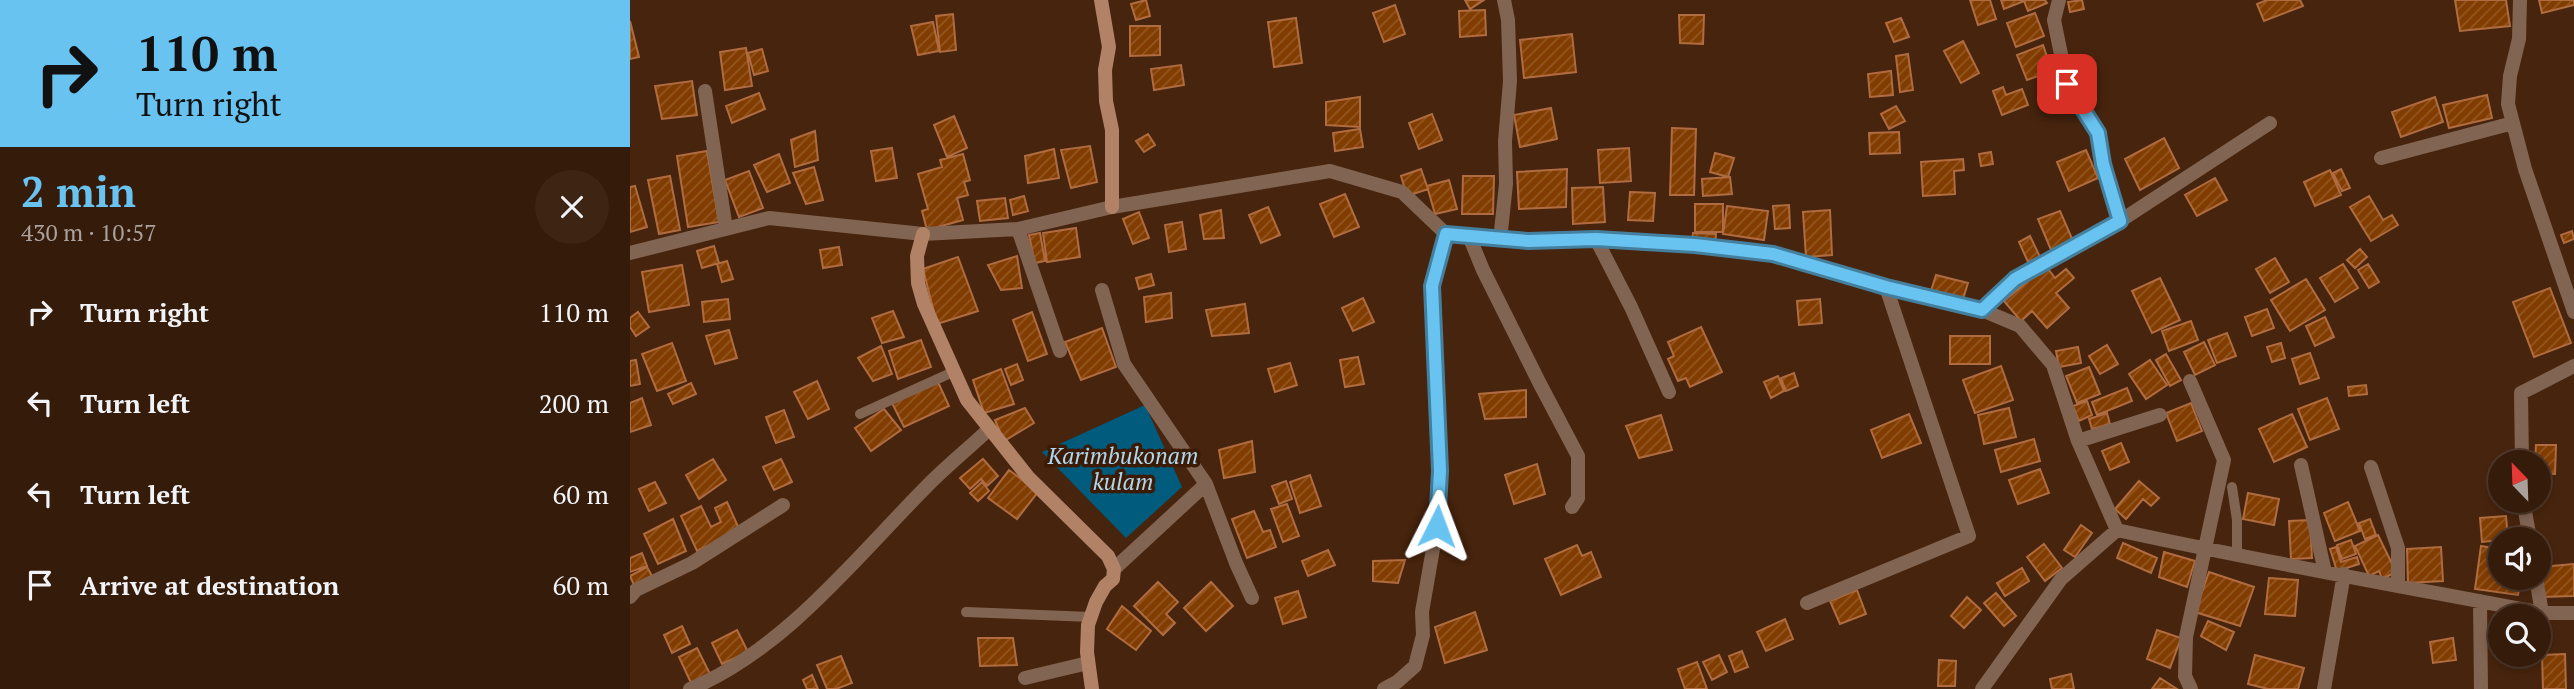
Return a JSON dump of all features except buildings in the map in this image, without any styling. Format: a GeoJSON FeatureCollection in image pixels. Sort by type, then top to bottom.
{"type":"FeatureCollection","features":[{"type":"Feature","properties":{"kind":"street"},"geometry":{"type":"LineString","coordinates":[[1101,0],[1109,47],[1105,70],[1106,100],[1112,130],[1112,207]]}},
{"type":"Feature","properties":{"kind":"street"},"geometry":{"type":"LineString","coordinates":[[1500,240],[1506,184],[1505,141],[1510,81],[1508,20],[1504,0]]}},
{"type":"Feature","properties":{"kind":"street"},"geometry":{"type":"LineString","coordinates":[[2059,0],[2054,20],[2067,84],[2098,133],[2103,164],[2120,221]]}},
{"type":"Feature","properties":{"kind":"street"},"geometry":{"type":"LineString","coordinates":[[2520,0],[2519,39],[2508,104],[2528,179],[2574,312]]}},
{"type":"Feature","properties":{"kind":"street"},"geometry":{"type":"LineString","coordinates":[[705,91],[726,229]]}},
{"type":"Feature","properties":{"kind":"street"},"geometry":{"type":"LineString","coordinates":[[1982,310],[2015,279],[2120,221],[2270,123]]}},
{"type":"Feature","properties":{"kind":"street"},"geometry":{"type":"LineString","coordinates":[[2381,158],[2513,123]]}},
{"type":"Feature","properties":{"kind":"street"},"geometry":{"type":"LineString","coordinates":[[630,253],[769,218],[923,234],[1018,229],[1112,207],[1330,171],[1402,192],[1446,234],[1500,240],[1596,239],[1695,245],[1773,254],[1886,287],[1982,310],[2020,326],[2053,365],[2078,440],[2117,530]]}},
{"type":"Feature","properties":{"kind":"street"},"geometry":{"type":"LineString","coordinates":[[1018,229],[1060,351]]}},
{"type":"Feature","properties":{"kind":"street"},"geometry":{"type":"LineString","coordinates":[[923,234],[917,256],[918,284],[924,304],[967,400],[988,430],[1029,478],[1108,556],[1114,569],[1113,579],[1105,586],[1091,617],[1087,652],[1092,689]]}},
{"type":"Feature","properties":{"kind":"street"},"geometry":{"type":"LineString","coordinates":[[1384,689],[1397,682],[1415,666],[1423,635],[1422,612],[1437,526],[1440,471],[1432,286],[1446,234]]}},
{"type":"Feature","properties":{"kind":"street"},"geometry":{"type":"LineString","coordinates":[[1469,236],[1483,270],[1578,456],[1578,498],[1572,507]]}},
{"type":"Feature","properties":{"kind":"street"},"geometry":{"type":"LineString","coordinates":[[1596,239],[1631,307],[1669,391]]}},
{"type":"Feature","properties":{"kind":"street"},"geometry":{"type":"LineString","coordinates":[[1807,603],[1969,536],[1886,287]]}},
{"type":"Feature","properties":{"kind":"street"},"geometry":{"type":"LineString","coordinates":[[1102,290],[1124,364],[1206,484],[1252,598]]}},
{"type":"Feature","properties":{"kind":"street"},"geometry":{"type":"LineString","coordinates":[[2522,450],[2521,393],[2574,366]]}},
{"type":"Feature","properties":{"kind":"street"},"geometry":{"type":"LineString","coordinates":[[2190,381],[2224,460],[2186,637],[2185,676],[2191,689]]}},
{"type":"Feature","properties":{"kind":"street"},"geometry":{"type":"LineString","coordinates":[[2078,440],[2160,415]]}},
{"type":"Feature","properties":{"kind":"street"},"geometry":{"type":"LineString","coordinates":[[690,689],[761,647],[824,594],[930,484],[988,430]]}},
{"type":"Feature","properties":{"kind":"street"},"geometry":{"type":"LineString","coordinates":[[2301,465],[2325,572]]}},
{"type":"Feature","properties":{"kind":"street"},"geometry":{"type":"LineString","coordinates":[[2371,467],[2398,548],[2398,586]]}},
{"type":"Feature","properties":{"kind":"street"},"geometry":{"type":"LineString","coordinates":[[1114,569],[1206,484]]}},
{"type":"Feature","properties":{"kind":"street"},"geometry":{"type":"LineString","coordinates":[[630,597],[636,590],[692,563],[783,505]]}},
{"type":"Feature","properties":{"kind":"street"},"geometry":{"type":"LineString","coordinates":[[2117,530],[2236,556],[2496,604]]}},
{"type":"Feature","properties":{"kind":"street"},"geometry":{"type":"LineString","coordinates":[[1982,689],[2060,579],[2117,530]]}},
{"type":"Feature","properties":{"kind":"street"},"geometry":{"type":"LineString","coordinates":[[2324,689],[2344,574]]}},
{"type":"Feature","properties":{"kind":"street"},"geometry":{"type":"LineString","coordinates":[[2480,601],[2481,689]]}},
{"type":"Feature","properties":{"kind":"street"},"geometry":{"type":"LineString","coordinates":[[2551,613],[2574,613]]}},
{"type":"Feature","properties":{"kind":"street"},"geometry":{"type":"LineString","coordinates":[[1025,678],[1088,663]]}},
{"type":"Feature","properties":{"kind":"lane"},"geometry":{"type":"LineString","coordinates":[[860,414],[953,372]]}},
{"type":"Feature","properties":{"kind":"lane"},"geometry":{"type":"LineString","coordinates":[[2232,487],[2237,520],[2236,556]]}},
{"type":"Feature","properties":{"kind":"lane"},"geometry":{"type":"LineString","coordinates":[[966,612],[1091,617]]}},
{"type":"Feature","properties":{"kind":"water","name":"Karimbukonam kulam"},"geometry":{"type":"Polygon","coordinates":[[[1145,405],[1182,487],[1126,538],[1042,452],[1145,405]]]}},
{"type":"Feature","properties":{"kind":"route"},"geometry":{"type":"LineString","coordinates":[[1437,526],[1440,471],[1432,286],[1446,234],[1500,240],[1596,239],[1695,245],[1773,254],[1886,287],[1982,310],[2015,279],[2120,221],[2103,164],[2098,133],[2067,84]]}}]}
